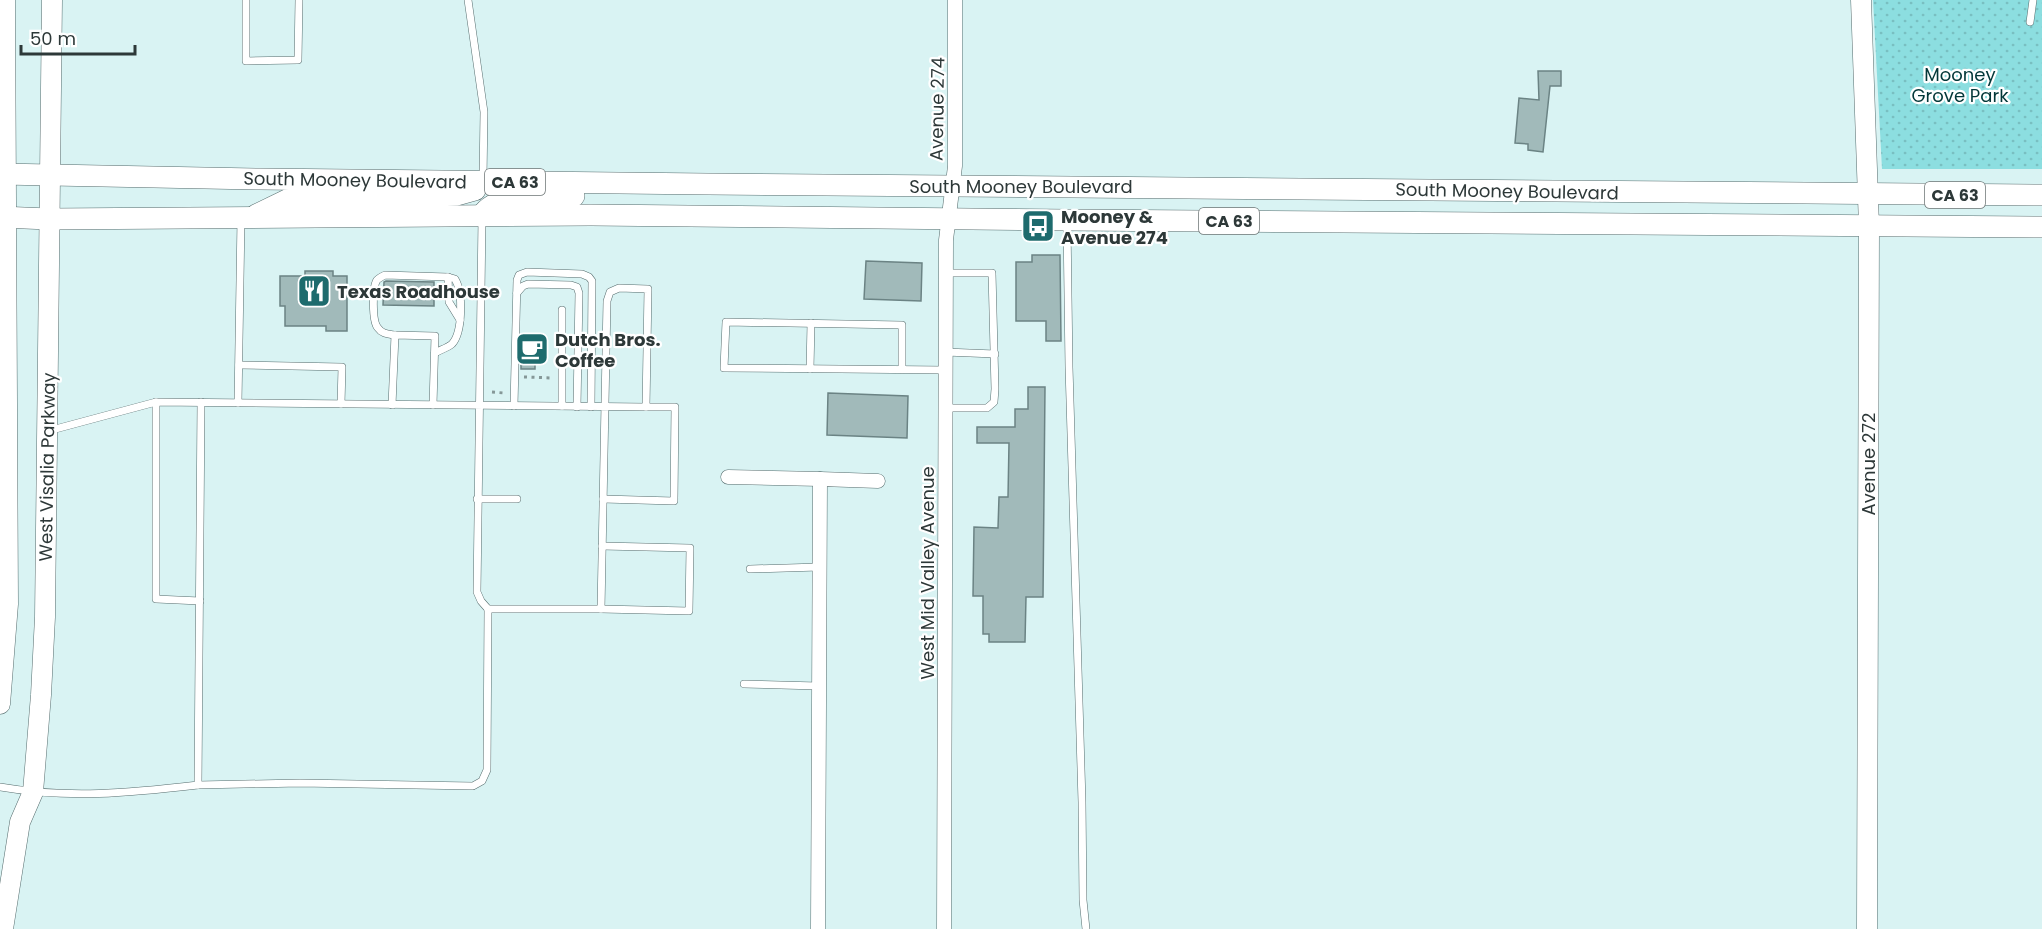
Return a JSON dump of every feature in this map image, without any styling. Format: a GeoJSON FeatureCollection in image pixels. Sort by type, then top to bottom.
{"type":"FeatureCollection","features":[{"type":"Feature","properties":{"kind":"main road","name":"South Mooney Boulevard"},"geometry":{"type":"LineString","coordinates":[[3,174],[708,184],[2042,195]]}},
{"type":"Feature","properties":{"kind":"main road"},"geometry":{"type":"LineString","coordinates":[[247,217],[287,200],[338,196],[457,195],[473,191],[480,187],[483,181]]}},
{"type":"Feature","properties":{"kind":"main road"},"geometry":{"type":"LineString","coordinates":[[482,215],[487,208],[499,201],[526,197],[678,194],[708,184]]}},
{"type":"Feature","properties":{"kind":"main road","name":"South Mooney Boulevard"},"geometry":{"type":"LineString","coordinates":[[3,217],[49,219],[482,215],[2042,227]]}},
{"type":"Feature","properties":{"kind":"street","name":"West Visalia Parkway"},"geometry":{"type":"LineString","coordinates":[[0,704],[8,604],[4,455],[3,54],[5,0]]}},
{"type":"Feature","properties":{"kind":"street","name":"West Visalia Parkway"},"geometry":{"type":"LineString","coordinates":[[3,929],[20,822],[33,792],[41,695],[45,617],[52,0]]}},
{"type":"Feature","properties":{"kind":"street","name":"Avenue 274"},"geometry":{"type":"LineString","coordinates":[[949,218],[956,118],[955,0]]}},
{"type":"Feature","properties":{"kind":"street","name":"Avenue 272"},"geometry":{"type":"LineString","coordinates":[[1860,0],[1869,226],[1867,929]]}},
{"type":"Feature","properties":{"kind":"street","name":"West Mid Valley Avenue"},"geometry":{"type":"LineString","coordinates":[[944,929],[945,352],[949,218]]}},
{"type":"Feature","properties":{"kind":"street"},"geometry":{"type":"LineString","coordinates":[[728,477],[878,481]]}},
{"type":"Feature","properties":{"kind":"street"},"geometry":{"type":"LineString","coordinates":[[818,929],[820,479]]}},
{"type":"Feature","properties":{"kind":"lane"},"geometry":{"type":"LineString","coordinates":[[246,0],[246,61],[298,60],[299,0]]}},
{"type":"Feature","properties":{"kind":"lane"},"geometry":{"type":"LineString","coordinates":[[468,0],[484,112],[483,181]]}},
{"type":"Feature","properties":{"kind":"lane"},"geometry":{"type":"LineString","coordinates":[[2030,22],[2033,0]]}},
{"type":"Feature","properties":{"kind":"lane"},"geometry":{"type":"LineString","coordinates":[[482,215],[477,499],[477,592],[480,601],[488,609],[689,611],[690,548],[602,546]]}},
{"type":"Feature","properties":{"kind":"lane"},"geometry":{"type":"LineString","coordinates":[[238,402],[247,217]]}},
{"type":"Feature","properties":{"kind":"lane"},"geometry":{"type":"LineString","coordinates":[[1067,220],[1083,900],[1086,929]]}},
{"type":"Feature","properties":{"kind":"lane"},"geometry":{"type":"LineString","coordinates":[[514,406],[516,294],[519,275],[527,272],[582,274],[592,281],[591,407]]}},
{"type":"Feature","properties":{"kind":"lane"},"geometry":{"type":"LineString","coordinates":[[945,408],[987,408],[991,406],[994,402],[995,354],[992,273],[946,273]]}},
{"type":"Feature","properties":{"kind":"lane"},"geometry":{"type":"LineString","coordinates":[[433,405],[435,336],[385,334],[374,322],[375,286],[378,279],[385,275],[455,279],[459,286],[458,335],[451,345],[435,353]]}},
{"type":"Feature","properties":{"kind":"lane"},"geometry":{"type":"LineString","coordinates":[[448,277],[449,302],[460,320]]}},
{"type":"Feature","properties":{"kind":"lane"},"geometry":{"type":"LineString","coordinates":[[516,294],[528,284],[571,285],[577,288],[579,293],[577,407]]}},
{"type":"Feature","properties":{"kind":"lane"},"geometry":{"type":"LineString","coordinates":[[601,609],[607,301],[610,292],[619,288],[648,289],[646,407]]}},
{"type":"Feature","properties":{"kind":"lane"},"geometry":{"type":"LineString","coordinates":[[562,310],[562,406]]}},
{"type":"Feature","properties":{"kind":"lane"},"geometry":{"type":"LineString","coordinates":[[902,370],[903,325],[726,322],[724,368],[902,370],[945,370]]}},
{"type":"Feature","properties":{"kind":"lane"},"geometry":{"type":"LineString","coordinates":[[810,369],[811,323]]}},
{"type":"Feature","properties":{"kind":"lane"},"geometry":{"type":"LineString","coordinates":[[392,405],[395,335]]}},
{"type":"Feature","properties":{"kind":"lane"},"geometry":{"type":"LineString","coordinates":[[945,352],[995,354]]}},
{"type":"Feature","properties":{"kind":"lane"},"geometry":{"type":"LineString","coordinates":[[239,365],[342,367],[341,404]]}},
{"type":"Feature","properties":{"kind":"lane"},"geometry":{"type":"LineString","coordinates":[[47,432],[156,402],[675,407],[674,501],[603,499]]}},
{"type":"Feature","properties":{"kind":"lane"},"geometry":{"type":"LineString","coordinates":[[156,402],[156,599],[200,601]]}},
{"type":"Feature","properties":{"kind":"lane"},"geometry":{"type":"LineString","coordinates":[[198,785],[201,402]]}},
{"type":"Feature","properties":{"kind":"lane"},"geometry":{"type":"LineString","coordinates":[[477,499],[517,499]]}},
{"type":"Feature","properties":{"kind":"lane"},"geometry":{"type":"LineString","coordinates":[[750,569],[819,567]]}},
{"type":"Feature","properties":{"kind":"lane"},"geometry":{"type":"LineString","coordinates":[[0,787],[33,792],[98,795],[198,785],[300,783],[473,786],[482,781],[487,770],[488,609]]}},
{"type":"Feature","properties":{"kind":"lane"},"geometry":{"type":"LineString","coordinates":[[744,684],[818,686]]}},
{"type":"Feature","properties":{"kind":"path"},"geometry":{"type":"LineString","coordinates":[[492,392],[521,393],[521,376],[562,378]]}},
{"type":"Feature","properties":{"kind":"green space","name":"Mooney Grove Park"},"geometry":{"type":"Polygon","coordinates":[[[1873,0],[2042,0],[2042,169],[1882,169],[1873,0]]]}},
{"type":"Feature","properties":{"kind":"building"},"geometry":{"type":"Polygon","coordinates":[[[1538,71],[1561,71],[1561,86],[1550,86],[1543,152],[1528,150],[1528,144],[1515,143],[1519,98],[1539,100],[1538,71]]]}},
{"type":"Feature","properties":{"kind":"building"},"geometry":{"type":"Polygon","coordinates":[[[1032,255],[1060,255],[1061,341],[1046,341],[1046,321],[1016,321],[1016,262],[1032,262],[1032,255]]]}},
{"type":"Feature","properties":{"kind":"building"},"geometry":{"type":"Polygon","coordinates":[[[866,261],[922,263],[921,301],[864,299],[866,261]]]}},
{"type":"Feature","properties":{"kind":"building","name":"Texas Roadhouse"},"geometry":{"type":"Polygon","coordinates":[[[305,271],[333,271],[333,276],[347,276],[347,331],[326,331],[326,326],[285,326],[285,306],[280,306],[280,276],[305,276],[305,271]]]}},
{"type":"Feature","properties":{"kind":"building"},"geometry":{"type":"Polygon","coordinates":[[[384,282],[434,282],[434,306],[383,305],[384,282]]]}},
{"type":"Feature","properties":{"kind":"building","name":"Dutch Bros. Coffee"},"geometry":{"type":"Polygon","coordinates":[[[521,337],[546,340],[545,359],[535,358],[535,369],[521,369],[521,337]]]}},
{"type":"Feature","properties":{"kind":"building"},"geometry":{"type":"Polygon","coordinates":[[[1028,387],[1045,387],[1043,597],[1026,597],[1025,642],[989,642],[989,634],[983,634],[983,596],[973,596],[974,527],[998,528],[999,497],[1008,497],[1009,443],[977,443],[977,427],[1015,427],[1015,409],[1028,409],[1028,387]]]}},
{"type":"Feature","properties":{"kind":"building"},"geometry":{"type":"Polygon","coordinates":[[[828,393],[908,396],[907,438],[827,435],[828,393]]]}},
{"type":"Feature","properties":{"kind":"place","name":"Mooney & Avenue 274"},"geometry":{"type":"Point","coordinates":[1038,226]}},
{"type":"Feature","properties":{"kind":"place","name":"Texas Roadhouse"},"geometry":{"type":"Point","coordinates":[314,291]}},
{"type":"Feature","properties":{"kind":"place","name":"Dutch Bros. Coffee"},"geometry":{"type":"Point","coordinates":[532,349]}}]}
